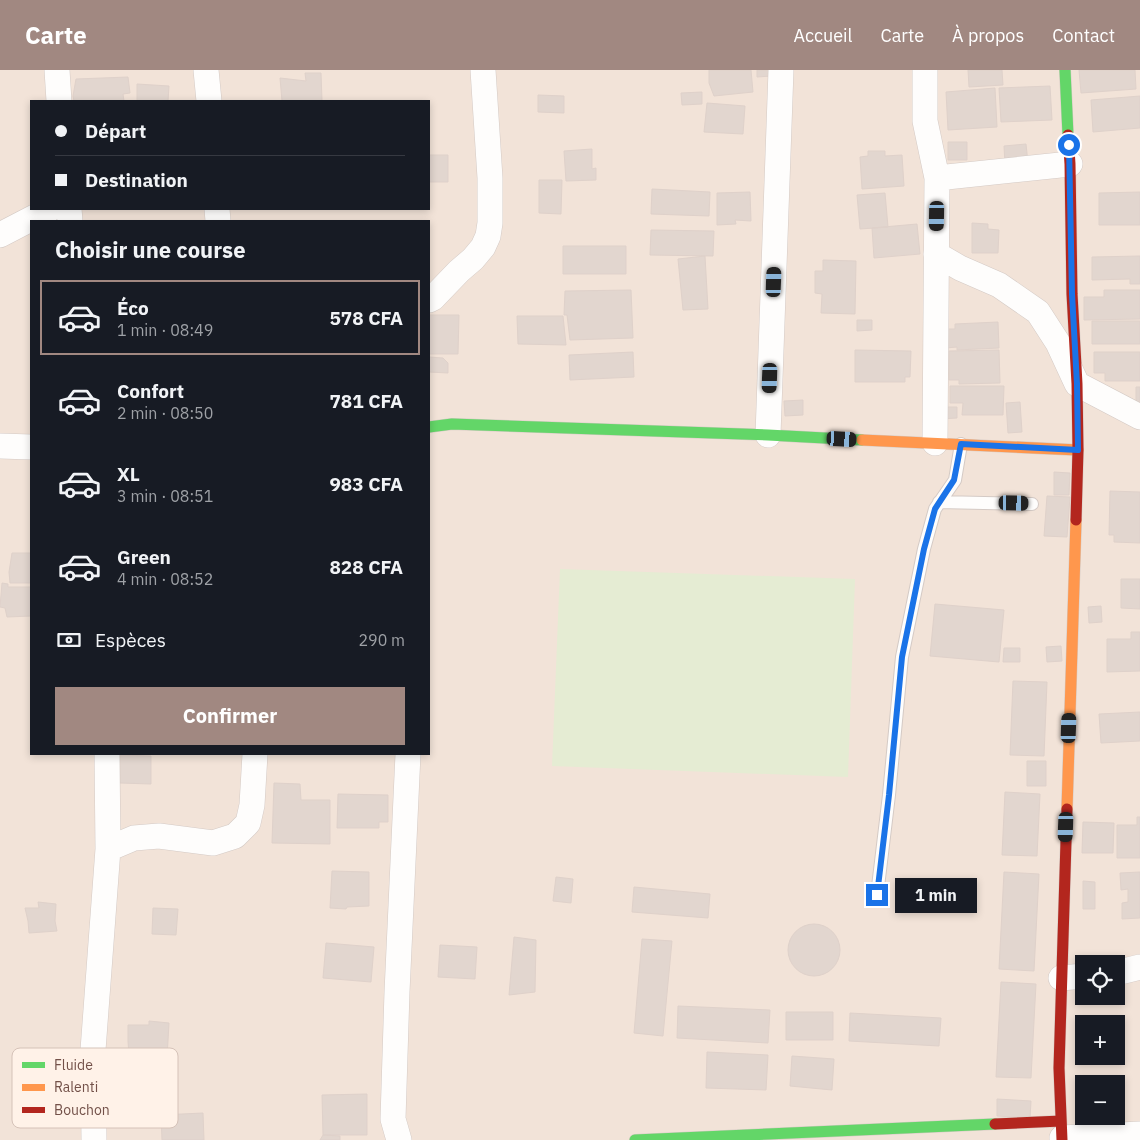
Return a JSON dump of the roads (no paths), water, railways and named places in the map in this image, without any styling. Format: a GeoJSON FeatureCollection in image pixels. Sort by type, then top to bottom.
{"type":"FeatureCollection","features":[{"type":"Feature","properties":{"kind":"street"},"geometry":{"type":"LineString","coordinates":[[57,70],[59,100]]}},
{"type":"Feature","properties":{"kind":"street"},"geometry":{"type":"LineString","coordinates":[[206,70],[209,100]]}},
{"type":"Feature","properties":{"kind":"street"},"geometry":{"type":"LineString","coordinates":[[430,300],[473,259],[488,236],[490,223],[490,178],[483,70]]}},
{"type":"Feature","properties":{"kind":"street"},"geometry":{"type":"LineString","coordinates":[[768,435],[781,70]]}},
{"type":"Feature","properties":{"kind":"street"},"geometry":{"type":"LineString","coordinates":[[925,70],[925,121],[937,178],[935,443]]}},
{"type":"Feature","properties":{"kind":"street"},"geometry":{"type":"LineString","coordinates":[[1062,1133],[1059,1068],[1072,977],[1078,450],[1077,384],[1072,294],[1070,164],[1065,70]]}},
{"type":"Feature","properties":{"kind":"street"},"geometry":{"type":"LineString","coordinates":[[937,178],[1070,164]]}},
{"type":"Feature","properties":{"kind":"street"},"geometry":{"type":"LineString","coordinates":[[0,235],[48,210]]}},
{"type":"Feature","properties":{"kind":"street"},"geometry":{"type":"LineString","coordinates":[[936,254],[960,268],[999,285],[1038,312],[1058,343],[1077,384],[1140,417]]}},
{"type":"Feature","properties":{"kind":"street"},"geometry":{"type":"LineString","coordinates":[[430,427],[452,424],[768,435],[1078,450]]}},
{"type":"Feature","properties":{"kind":"street"},"geometry":{"type":"LineString","coordinates":[[0,446],[30,447]]}},
{"type":"Feature","properties":{"kind":"street"},"geometry":{"type":"LineString","coordinates":[[93,1048],[108,849],[107,755]]}},
{"type":"Feature","properties":{"kind":"street"},"geometry":{"type":"LineString","coordinates":[[108,849],[134,838],[159,836],[213,843],[235,836],[248,823],[252,805],[255,755]]}},
{"type":"Feature","properties":{"kind":"street"},"geometry":{"type":"LineString","coordinates":[[399,1140],[393,1119],[408,755]]}},
{"type":"Feature","properties":{"kind":"street"},"geometry":{"type":"LineString","coordinates":[[1125,971],[1140,967]]}},
{"type":"Feature","properties":{"kind":"street"},"geometry":{"type":"LineString","coordinates":[[635,1140],[1062,1133],[1140,1134]]}},
{"type":"Feature","properties":{"kind":"lane"},"geometry":{"type":"LineString","coordinates":[[877,895],[902,657],[924,549],[935,509],[954,480],[961,444]]}},
{"type":"Feature","properties":{"kind":"lane"},"geometry":{"type":"LineString","coordinates":[[939,502],[1032,504]]}}]}
